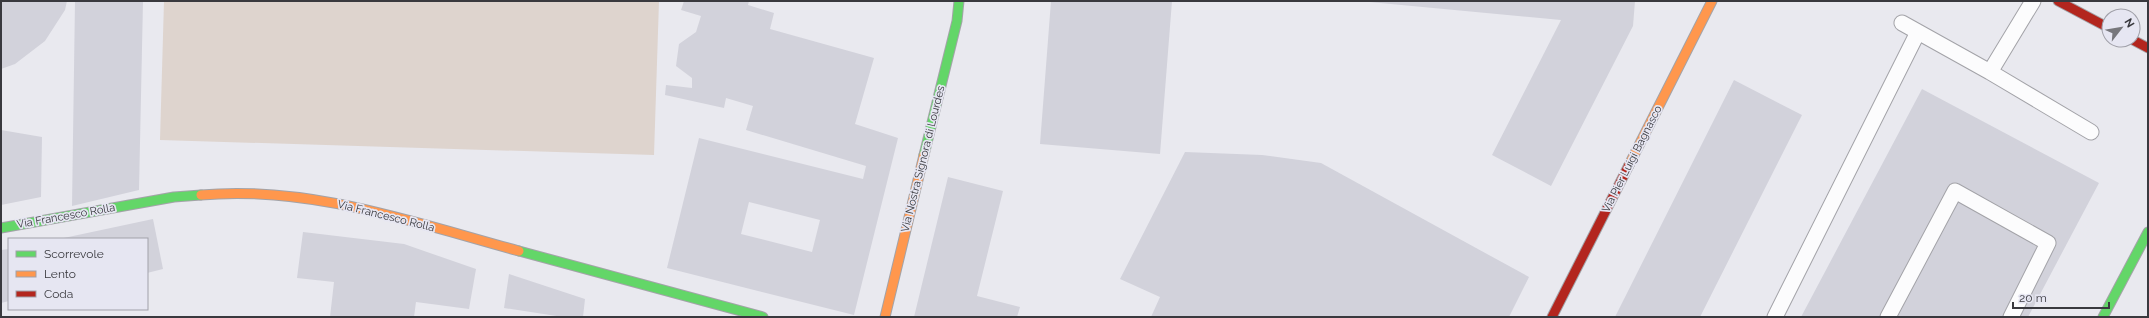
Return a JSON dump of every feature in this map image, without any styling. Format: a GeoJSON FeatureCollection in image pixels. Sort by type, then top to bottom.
{"type":"FeatureCollection","features":[{"type":"Feature","properties":{"kind":"street","name":"Via Nostra Signora di Lourdes"},"geometry":{"type":"LineString","coordinates":[[885,317],[957,21],[959,1]]}},
{"type":"Feature","properties":{"kind":"street","name":"Via Pier Luigi Bagnasco"},"geometry":{"type":"LineString","coordinates":[[1552,317],[1712,1]]}},
{"type":"Feature","properties":{"kind":"street"},"geometry":{"type":"LineString","coordinates":[[2058,1],[2101,24]]}},
{"type":"Feature","properties":{"kind":"street","name":"Via Francesco Rolla"},"geometry":{"type":"LineString","coordinates":[[1,228],[174,197],[218,193],[282,196],[352,206],[763,317]]}},
{"type":"Feature","properties":{"kind":"street"},"geometry":{"type":"LineString","coordinates":[[2103,317],[2148,232]]}},
{"type":"Feature","properties":{"kind":"lane"},"geometry":{"type":"LineString","coordinates":[[1990,72],[2033,1]]}},
{"type":"Feature","properties":{"kind":"lane"},"geometry":{"type":"LineString","coordinates":[[1902,23],[1990,72],[2091,132]]}},
{"type":"Feature","properties":{"kind":"lane"},"geometry":{"type":"LineString","coordinates":[[1776,317],[1918,32]]}},
{"type":"Feature","properties":{"kind":"lane"},"geometry":{"type":"LineString","coordinates":[[1888,317],[1955,191],[2048,243],[2011,317]]}},
{"type":"Feature","properties":{"kind":"shaded area"},"geometry":{"type":"Polygon","coordinates":[[[164,1],[659,1],[654,155],[160,140],[164,1]]]}},
{"type":"Feature","properties":{"kind":"building"},"geometry":{"type":"Polygon","coordinates":[[[1,1],[67,1],[65,10],[45,41],[15,64],[1,69],[1,1]]]}},
{"type":"Feature","properties":{"kind":"building"},"geometry":{"type":"Polygon","coordinates":[[[75,1],[143,1],[139,190],[72,206],[75,1]]]}},
{"type":"Feature","properties":{"kind":"building"},"geometry":{"type":"Polygon","coordinates":[[[684,1],[749,1],[748,5],[774,13],[770,29],[874,58],[855,124],[898,138],[854,315],[667,268],[699,138],[863,179],[866,166],[746,130],[753,106],[726,98],[724,108],[665,95],[666,85],[692,88],[692,78],[676,66],[679,44],[696,32],[701,16],[681,10],[684,1]],[[749,202],[741,234],[812,252],[820,220],[749,202]]]}},
{"type":"Feature","properties":{"kind":"building"},"geometry":{"type":"Polygon","coordinates":[[[1051,1],[1172,1],[1160,154],[1040,144],[1051,1]]]}},
{"type":"Feature","properties":{"kind":"building"},"geometry":{"type":"Polygon","coordinates":[[[1359,1],[1635,1],[1633,26],[1551,186],[1492,155],[1561,20],[1359,1]]]}},
{"type":"Feature","properties":{"kind":"building"},"geometry":{"type":"Polygon","coordinates":[[[1734,80],[1802,115],[1700,317],[1615,317],[1734,80]]]}},
{"type":"Feature","properties":{"kind":"building"},"geometry":{"type":"Polygon","coordinates":[[[1922,89],[2099,183],[2028,317],[1801,317],[1922,89]]]}},
{"type":"Feature","properties":{"kind":"building"},"geometry":{"type":"Polygon","coordinates":[[[1,130],[42,137],[41,197],[1,205],[1,130]]]}},
{"type":"Feature","properties":{"kind":"building"},"geometry":{"type":"Polygon","coordinates":[[[1185,152],[1262,155],[1321,163],[1529,277],[1509,317],[1151,317],[1160,297],[1120,279],[1185,152]]]}},
{"type":"Feature","properties":{"kind":"building"},"geometry":{"type":"Polygon","coordinates":[[[948,177],[1003,191],[977,296],[1020,307],[1017,317],[914,317],[948,177]]]}},
{"type":"Feature","properties":{"kind":"building"},"geometry":{"type":"Polygon","coordinates":[[[153,219],[163,269],[148,273],[148,238],[64,238],[153,219]]]}},
{"type":"Feature","properties":{"kind":"building"},"geometry":{"type":"Polygon","coordinates":[[[303,232],[404,244],[476,269],[469,309],[416,302],[414,317],[330,317],[334,282],[297,278],[303,232]]]}},
{"type":"Feature","properties":{"kind":"building"},"geometry":{"type":"Polygon","coordinates":[[[8,249],[8,301],[1,303],[1,250],[8,249]]]}},
{"type":"Feature","properties":{"kind":"building"},"geometry":{"type":"Polygon","coordinates":[[[509,274],[585,299],[583,317],[563,317],[504,308],[509,274]]]}},
{"type":"Feature","properties":{"kind":"traffic: fast"},"geometry":{"type":"LineString","coordinates":[[924,155],[957,21],[959,1]]}},
{"type":"Feature","properties":{"kind":"traffic: fast"},"geometry":{"type":"LineString","coordinates":[[1,228],[174,197],[201,195]]}},
{"type":"Feature","properties":{"kind":"traffic: fast"},"geometry":{"type":"LineString","coordinates":[[2103,317],[2148,232]]}},
{"type":"Feature","properties":{"kind":"traffic: fast"},"geometry":{"type":"LineString","coordinates":[[519,251],[763,317]]}},
{"type":"Feature","properties":{"kind":"traffic: slow"},"geometry":{"type":"LineString","coordinates":[[1629,165],[1712,1]]}},
{"type":"Feature","properties":{"kind":"traffic: slow"},"geometry":{"type":"LineString","coordinates":[[885,317],[924,155]]}},
{"type":"Feature","properties":{"kind":"traffic: slow"},"geometry":{"type":"LineString","coordinates":[[201,195],[241,193],[322,201],[402,218],[519,251]]}},
{"type":"Feature","properties":{"kind":"traffic: jam"},"geometry":{"type":"LineString","coordinates":[[2058,1],[2101,24]]}},
{"type":"Feature","properties":{"kind":"traffic: jam"},"geometry":{"type":"LineString","coordinates":[[2141,44],[2148,48]]}},
{"type":"Feature","properties":{"kind":"traffic: jam"},"geometry":{"type":"LineString","coordinates":[[1552,317],[1629,165]]}}]}
